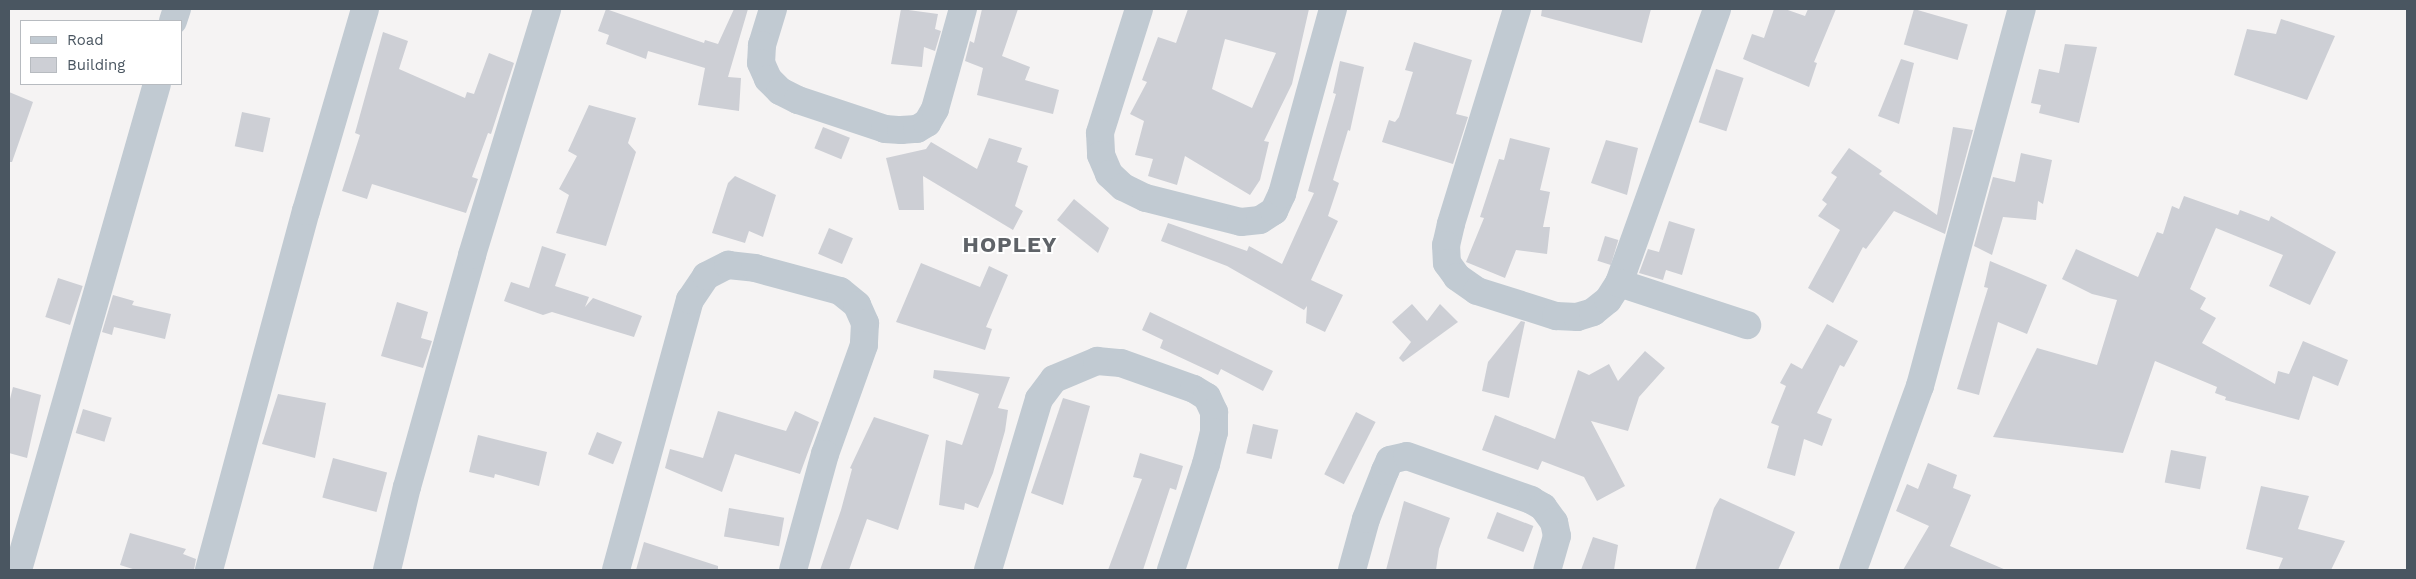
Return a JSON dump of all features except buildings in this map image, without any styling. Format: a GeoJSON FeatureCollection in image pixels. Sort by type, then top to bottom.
{"type":"FeatureCollection","features":[{"type":"Feature","properties":{"kind":"street"},"geometry":{"type":"LineString","coordinates":[[208,570],[306,211],[365,9]]}},
{"type":"Feature","properties":{"kind":"street"},"geometry":{"type":"LineString","coordinates":[[387,570],[407,487],[472,255],[547,9]]}},
{"type":"Feature","properties":{"kind":"street"},"geometry":{"type":"LineString","coordinates":[[772,9],[762,45],[761,63],[768,79],[798,100],[885,129],[901,130],[917,128],[927,123],[935,109],[963,9]]}},
{"type":"Feature","properties":{"kind":"street"},"geometry":{"type":"LineString","coordinates":[[1139,9],[1100,133],[1101,155],[1109,174],[1123,187],[1146,198],[1241,222],[1260,220],[1274,211],[1282,194],[1333,9]]}},
{"type":"Feature","properties":{"kind":"street"},"geometry":{"type":"LineString","coordinates":[[1517,9],[1451,224],[1446,245],[1447,263],[1457,278],[1477,291],[1556,316],[1577,317],[1593,312],[1608,300],[1618,283],[1717,9]]}},
{"type":"Feature","properties":{"kind":"street"},"geometry":{"type":"LineString","coordinates":[[1853,570],[1920,386],[2022,9]]}},
{"type":"Feature","properties":{"kind":"street"},"geometry":{"type":"LineString","coordinates":[[17,569],[156,85]]}},
{"type":"Feature","properties":{"kind":"street"},"geometry":{"type":"LineString","coordinates":[[616,570],[690,300],[706,276],[728,266],[755,268],[840,291],[857,305],[865,323],[864,345],[825,454],[793,570]]}},
{"type":"Feature","properties":{"kind":"street"},"geometry":{"type":"LineString","coordinates":[[1618,283],[1747,325]]}},
{"type":"Feature","properties":{"kind":"street"},"geometry":{"type":"LineString","coordinates":[[988,570],[1039,399],[1054,379],[1097,360],[1121,363],[1194,389],[1207,397],[1214,412],[1214,432],[1206,464],[1171,570]]}},
{"type":"Feature","properties":{"kind":"street"},"geometry":{"type":"LineString","coordinates":[[1352,570],[1366,520],[1387,466],[1390,460],[1407,456],[1531,500],[1543,507],[1554,522],[1557,536],[1547,570]]}},
{"type":"Feature","properties":{"kind":"district","name":"HOPLEY"},"geometry":{"type":"Point","coordinates":[1010,245]}}]}
